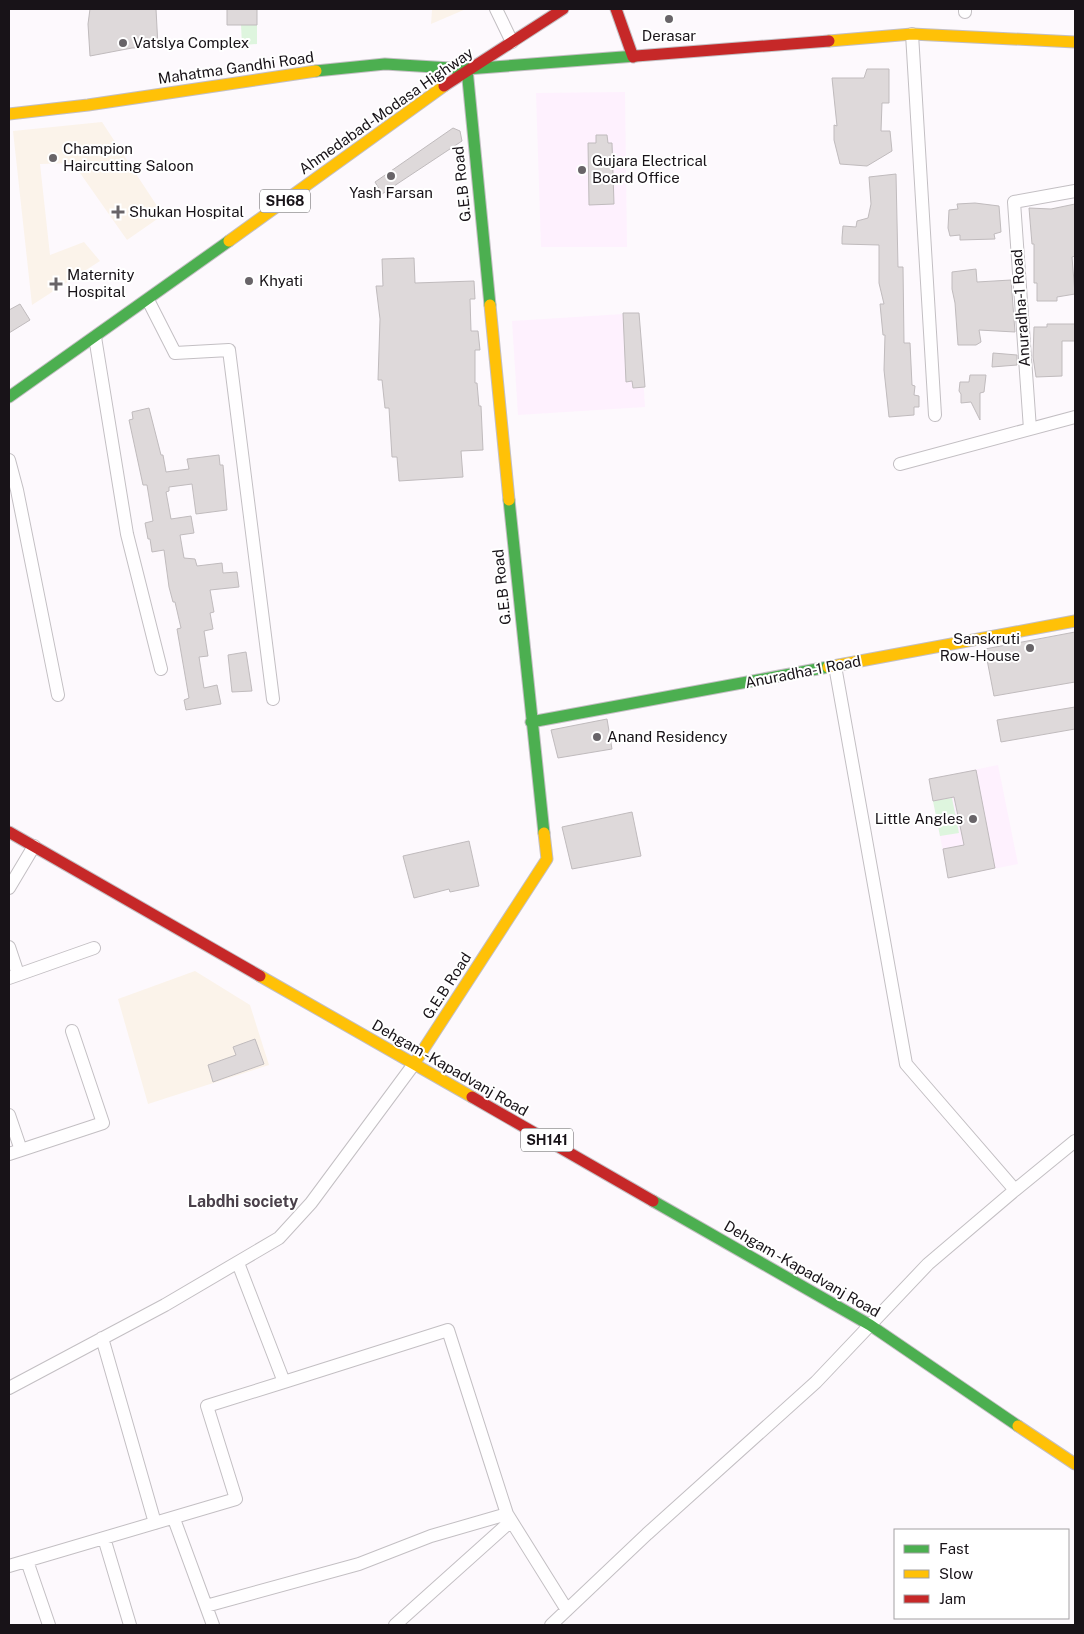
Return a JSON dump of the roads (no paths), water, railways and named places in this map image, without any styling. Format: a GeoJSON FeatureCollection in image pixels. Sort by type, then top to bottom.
{"type":"FeatureCollection","features":[{"type":"Feature","properties":{"kind":"street"},"geometry":{"type":"LineString","coordinates":[[496,9],[512,42]]}},
{"type":"Feature","properties":{"kind":"street","name":"Ahmedabad-Modasa Highway"},"geometry":{"type":"LineString","coordinates":[[9,397],[148,300],[468,69],[563,9]]}},
{"type":"Feature","properties":{"kind":"street"},"geometry":{"type":"LineString","coordinates":[[616,9],[633,57]]}},
{"type":"Feature","properties":{"kind":"street"},"geometry":{"type":"LineString","coordinates":[[912,34],[936,415]]}},
{"type":"Feature","properties":{"kind":"street","name":"Mahatma Gandhi Road"},"geometry":{"type":"LineString","coordinates":[[9,114],[88,105],[283,75],[386,64],[468,69],[912,34],[1075,42]]}},
{"type":"Feature","properties":{"kind":"street","name":"G.E.B Road"},"geometry":{"type":"LineString","coordinates":[[414,1064],[547,859],[531,722],[468,69]]}},
{"type":"Feature","properties":{"kind":"street","name":"Anuradha-1 Road"},"geometry":{"type":"LineString","coordinates":[[1030,429],[1014,202],[1075,191]]}},
{"type":"Feature","properties":{"kind":"street"},"geometry":{"type":"LineString","coordinates":[[148,300],[175,353],[229,350],[274,699]]}},
{"type":"Feature","properties":{"kind":"street"},"geometry":{"type":"LineString","coordinates":[[96,337],[127,534],[162,668]]}},
{"type":"Feature","properties":{"kind":"street"},"geometry":{"type":"LineString","coordinates":[[900,464],[1075,417]]}},
{"type":"Feature","properties":{"kind":"street"},"geometry":{"type":"LineString","coordinates":[[9,460],[58,695]]}},
{"type":"Feature","properties":{"kind":"street","name":"Anuradha-1 Road"},"geometry":{"type":"LineString","coordinates":[[531,722],[1075,621]]}},
{"type":"Feature","properties":{"kind":"street"},"geometry":{"type":"LineString","coordinates":[[835,666],[906,1064],[1015,1190]]}},
{"type":"Feature","properties":{"kind":"street","name":"Dehgam -Kapadvanj Road"},"geometry":{"type":"LineString","coordinates":[[9,832],[870,1325],[1075,1464]]}},
{"type":"Feature","properties":{"kind":"street"},"geometry":{"type":"LineString","coordinates":[[9,888],[34,846]]}},
{"type":"Feature","properties":{"kind":"street"},"geometry":{"type":"LineString","coordinates":[[9,947],[14,976],[94,948]]}},
{"type":"Feature","properties":{"kind":"street"},"geometry":{"type":"LineString","coordinates":[[9,1115],[15,1152],[103,1123],[72,1031]]}},
{"type":"Feature","properties":{"kind":"street"},"geometry":{"type":"LineString","coordinates":[[9,1388],[165,1306],[279,1238],[312,1203],[414,1064]]}},
{"type":"Feature","properties":{"kind":"street"},"geometry":{"type":"LineString","coordinates":[[551,1625],[647,1534],[816,1382],[928,1264],[1075,1141]]}},
{"type":"Feature","properties":{"kind":"street"},"geometry":{"type":"LineString","coordinates":[[238,1263],[284,1382]]}},
{"type":"Feature","properties":{"kind":"street"},"geometry":{"type":"LineString","coordinates":[[9,1566],[174,1519],[236,1499],[207,1406],[448,1330],[509,1517],[567,1610]]}},
{"type":"Feature","properties":{"kind":"street"},"geometry":{"type":"LineString","coordinates":[[102,1338],[156,1523]]}},
{"type":"Feature","properties":{"kind":"street"},"geometry":{"type":"LineString","coordinates":[[206,1606],[359,1564],[431,1536],[509,1517]]}},
{"type":"Feature","properties":{"kind":"street"},"geometry":{"type":"LineString","coordinates":[[395,1625],[509,1517]]}},
{"type":"Feature","properties":{"kind":"street"},"geometry":{"type":"LineString","coordinates":[[174,1519],[213,1625]]}},
{"type":"Feature","properties":{"kind":"street"},"geometry":{"type":"LineString","coordinates":[[104,1538],[130,1625]]}},
{"type":"Feature","properties":{"kind":"street"},"geometry":{"type":"LineString","coordinates":[[27,1561],[49,1625]]}},
{"type":"Feature","properties":{"kind":"place","name":"Derasar"},"geometry":{"type":"Point","coordinates":[669,19]}},
{"type":"Feature","properties":{"kind":"place","name":"Vatslya Complex"},"geometry":{"type":"Point","coordinates":[123,43]}},
{"type":"Feature","properties":{"kind":"place","name":"Champion Haircutting Saloon"},"geometry":{"type":"Point","coordinates":[53,158]}},
{"type":"Feature","properties":{"kind":"place","name":"Gujara Electrical Board Office"},"geometry":{"type":"Point","coordinates":[582,170]}},
{"type":"Feature","properties":{"kind":"place","name":"Yash Farsan"},"geometry":{"type":"Point","coordinates":[391,176]}},
{"type":"Feature","properties":{"kind":"place","name":"Shukan Hospital"},"geometry":{"type":"Point","coordinates":[118,212]}},
{"type":"Feature","properties":{"kind":"place","name":"Khyati"},"geometry":{"type":"Point","coordinates":[249,281]}},
{"type":"Feature","properties":{"kind":"place","name":"Maternity Hospital"},"geometry":{"type":"Point","coordinates":[56,284]}},
{"type":"Feature","properties":{"kind":"place","name":"Sanskruti Row-House"},"geometry":{"type":"Point","coordinates":[1030,648]}},
{"type":"Feature","properties":{"kind":"place","name":"Anand Residency"},"geometry":{"type":"Point","coordinates":[597,737]}},
{"type":"Feature","properties":{"kind":"place","name":"Little Angles"},"geometry":{"type":"Point","coordinates":[973,819]}},
{"type":"Feature","properties":{"kind":"district","name":"Labdhi society"},"geometry":{"type":"Point","coordinates":[243,1201]}}]}
